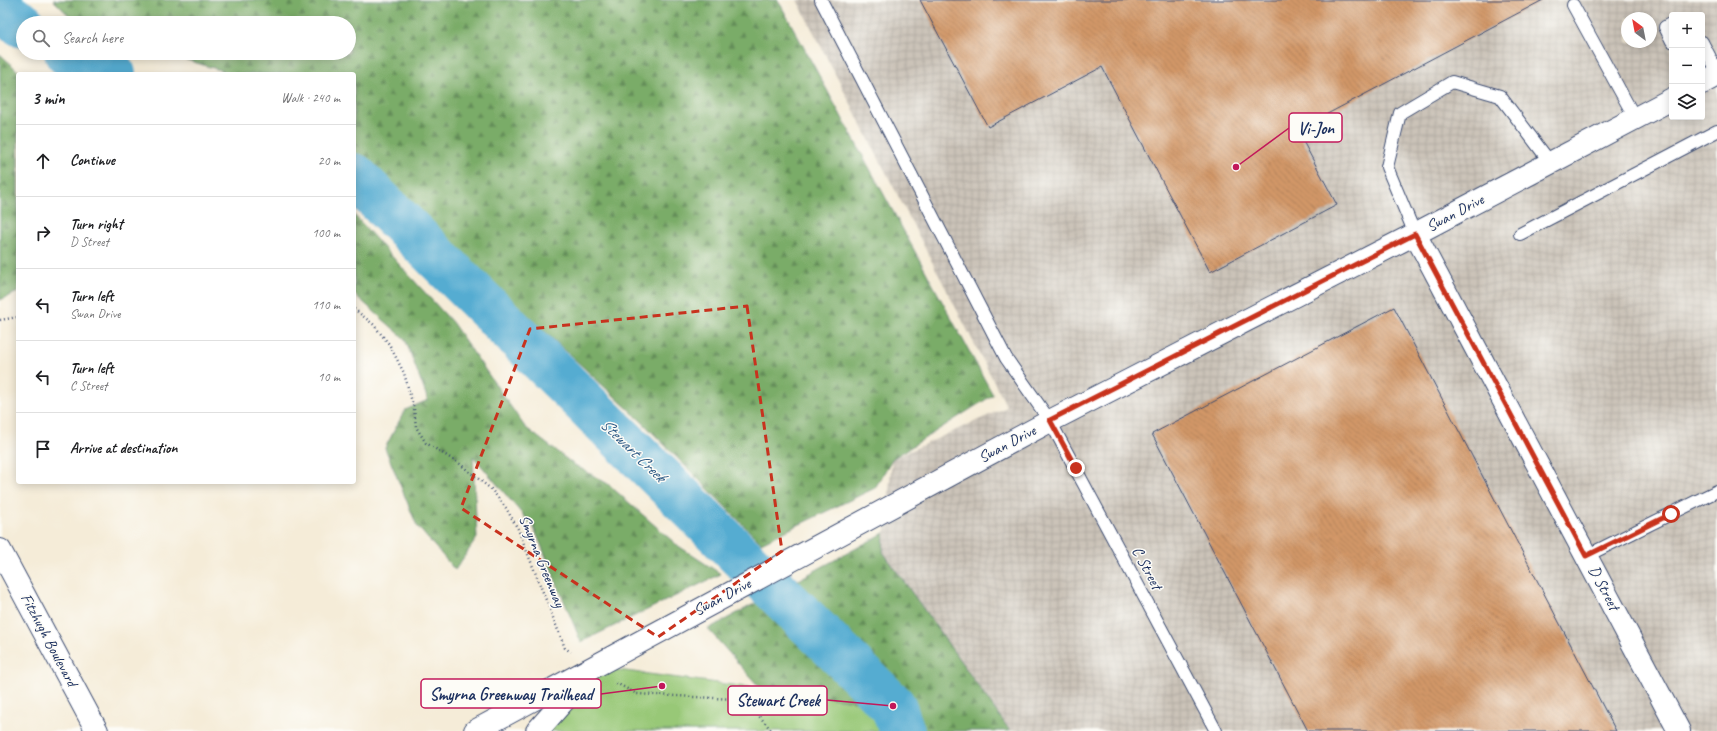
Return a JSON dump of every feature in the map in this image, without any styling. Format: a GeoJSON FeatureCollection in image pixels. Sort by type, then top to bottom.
{"type":"FeatureCollection","features":[{"type":"Feature","properties":{"kind":"street"},"geometry":{"type":"LineString","coordinates":[[1705,81],[1717,75]]}},
{"type":"Feature","properties":{"kind":"street","name":"Swan Drive"},"geometry":{"type":"LineString","coordinates":[[475,731],[1050,420],[1415,234],[1669,101]]}},
{"type":"Feature","properties":{"kind":"street","name":"D Street"},"geometry":{"type":"LineString","coordinates":[[1415,234],[1680,731]]}},
{"type":"Feature","properties":{"kind":"street","name":"Fitzhugh Boulevard"},"geometry":{"type":"LineString","coordinates":[[0,550],[97,731]]}},
{"type":"Feature","properties":{"kind":"street"},"geometry":{"type":"LineString","coordinates":[[537,731],[595,667]]}},
{"type":"Feature","properties":{"kind":"lane","name":"C Street"},"geometry":{"type":"LineString","coordinates":[[821,0],[1006,358],[1050,420],[1216,731]]}},
{"type":"Feature","properties":{"kind":"lane"},"geometry":{"type":"LineString","coordinates":[[1573,5],[1635,118]]}},
{"type":"Feature","properties":{"kind":"lane"},"geometry":{"type":"LineString","coordinates":[[1669,25],[1665,27],[1669,35]]}},
{"type":"Feature","properties":{"kind":"lane"},"geometry":{"type":"LineString","coordinates":[[1705,48],[1717,71]]}},
{"type":"Feature","properties":{"kind":"lane"},"geometry":{"type":"LineString","coordinates":[[1415,234],[1386,167],[1400,113],[1452,82],[1500,96],[1550,162]]}},
{"type":"Feature","properties":{"kind":"lane"},"geometry":{"type":"LineString","coordinates":[[1520,234],[1717,131]]}},
{"type":"Feature","properties":{"kind":"lane"},"geometry":{"type":"LineString","coordinates":[[1586,556],[1717,491]]}},
{"type":"Feature","properties":{"kind":"path","name":"Smyrna Greenway"},"geometry":{"type":"LineString","coordinates":[[356,311],[372,324],[389,344],[404,373],[414,409],[416,426],[426,443],[460,464],[479,479],[491,489],[506,508],[518,529],[565,648],[595,667],[610,680],[637,694],[734,699],[749,707],[762,718],[772,731]]}},
{"type":"Feature","properties":{"kind":"path"},"geometry":{"type":"LineString","coordinates":[[0,320],[16,317]]}},
{"type":"Feature","properties":{"kind":"highlighted area"},"geometry":{"type":"Polygon","coordinates":[[[747,306],[782,551],[658,637],[461,508],[530,329],[747,306]]]}},
{"type":"Feature","properties":{"kind":"shaded area"},"geometry":{"type":"Polygon","coordinates":[[[797,0],[1717,0],[1717,731],[1010,731],[883,552],[892,459],[1007,407],[797,0]]]}},
{"type":"Feature","properties":{"kind":"green space"},"geometry":{"type":"Polygon","coordinates":[[[53,0],[778,0],[993,395],[892,459],[875,488],[761,543],[641,421],[356,156],[356,72],[226,72],[187,60],[356,60],[356,16],[70,16],[53,0]]]}},
{"type":"Feature","properties":{"kind":"green space"},"geometry":{"type":"Polygon","coordinates":[[[0,54],[19,72],[16,72],[16,293],[0,300],[0,54]]]}},
{"type":"Feature","properties":{"kind":"green space"},"geometry":{"type":"Polygon","coordinates":[[[356,217],[452,322],[525,427],[573,464],[608,484],[677,545],[721,574],[581,642],[534,528],[473,456],[477,538],[455,570],[417,526],[385,448],[405,410],[428,400],[405,339],[356,296],[356,217]]]}},
{"type":"Feature","properties":{"kind":"green space"},"geometry":{"type":"Polygon","coordinates":[[[884,533],[883,552],[1010,731],[793,731],[783,714],[708,629],[884,533]]]}},
{"type":"Feature","properties":{"kind":"green space"},"geometry":{"type":"Polygon","coordinates":[[[595,667],[893,706],[901,731],[545,731],[595,667]]]}},
{"type":"Feature","properties":{"kind":"building"},"geometry":{"type":"Polygon","coordinates":[[[920,0],[1543,0],[1297,130],[1337,205],[1210,272],[1102,67],[988,127],[920,0]]]}},
{"type":"Feature","properties":{"kind":"building"},"geometry":{"type":"Polygon","coordinates":[[[1394,307],[1616,731],[1308,731],[1152,434],[1394,307]]]}},
{"type":"Feature","properties":{"kind":"waterway","name":"Stewart Creek"},"geometry":{"type":"LineString","coordinates":[[0,5],[8,16],[16,21]]}},
{"type":"Feature","properties":{"kind":"waterway","name":"Stewart Creek"},"geometry":{"type":"LineString","coordinates":[[78,60],[107,72]]}},
{"type":"Feature","properties":{"kind":"waterway","name":"Stewart Creek"},"geometry":{"type":"LineString","coordinates":[[356,178],[893,706],[902,731]]}},
{"type":"Feature","properties":{"kind":"place","name":"Vi-Jon"},"geometry":{"type":"Point","coordinates":[1236,167]}},
{"type":"Feature","properties":{"kind":"place","name":"Smyrna Greenway Trailhead"},"geometry":{"type":"Point","coordinates":[662,686]}},
{"type":"Feature","properties":{"kind":"place","name":"Stewart Creek"},"geometry":{"type":"Point","coordinates":[893,706]}},
{"type":"Feature","properties":{"kind":"route"},"geometry":{"type":"LineString","coordinates":[[1076,468],[1050,420],[1415,234],[1586,556],[1671,514]]}}]}
